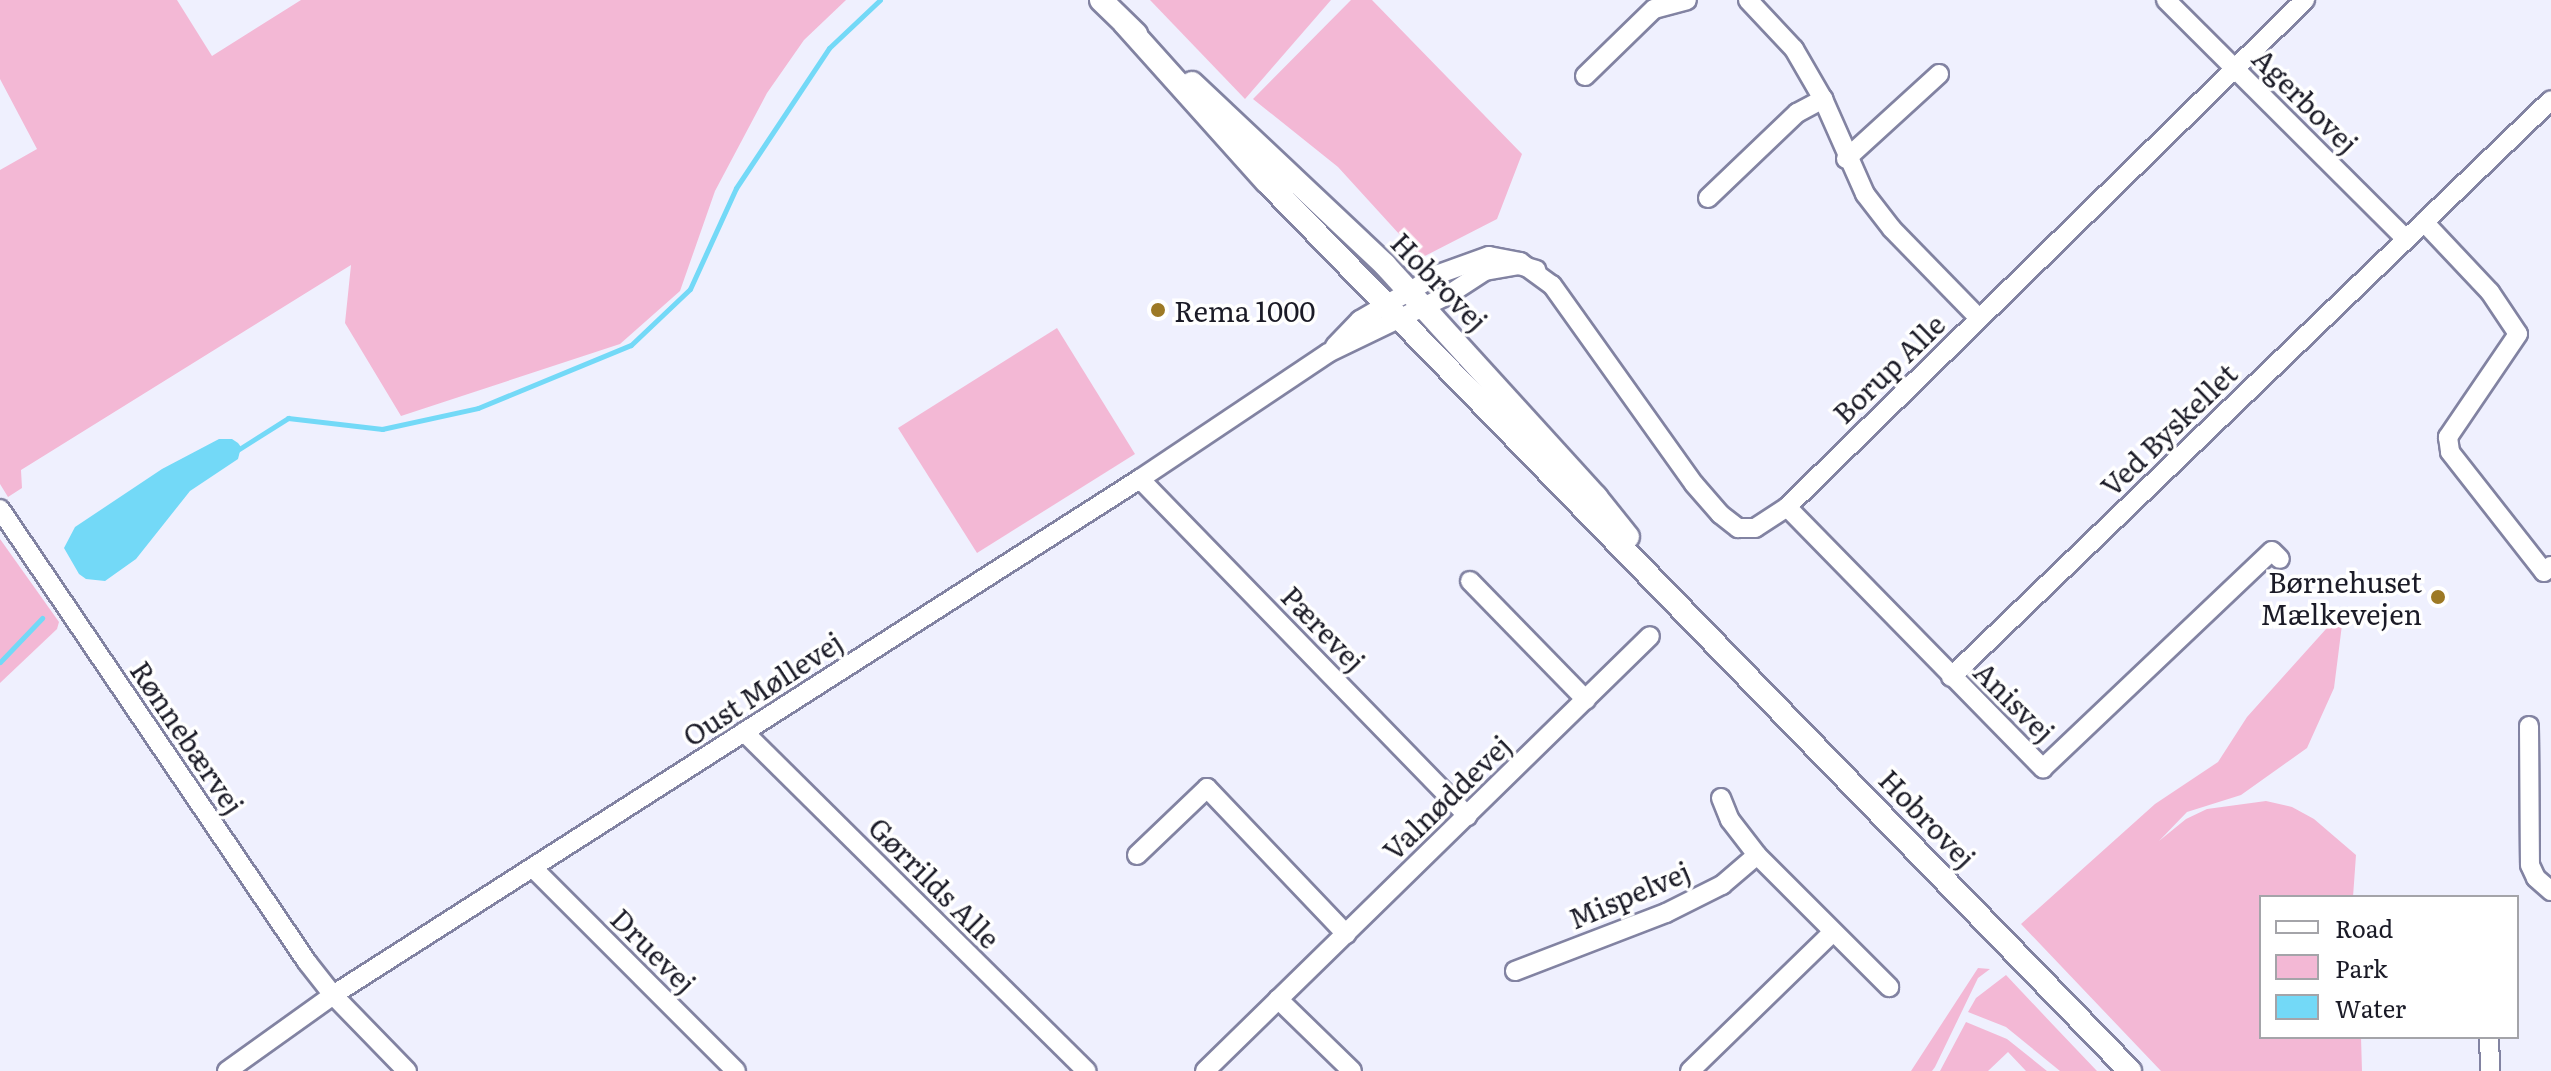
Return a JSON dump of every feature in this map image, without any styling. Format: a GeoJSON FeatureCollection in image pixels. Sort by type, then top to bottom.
{"type":"FeatureCollection","features":[{"type":"Feature","properties":{"kind":"main road","name":"Hobrovej"},"geometry":{"type":"LineString","coordinates":[[1101,0],[1229,116],[1416,299],[1596,497],[1683,607]]}},
{"type":"Feature","properties":{"kind":"main road","name":"Hobrovej"},"geometry":{"type":"LineString","coordinates":[[1125,24],[1217,130],[2130,1071]]}},
{"type":"Feature","properties":{"kind":"street"},"geometry":{"type":"LineString","coordinates":[[1585,76],[1654,9],[1687,0]]}},
{"type":"Feature","properties":{"kind":"street"},"geometry":{"type":"LineString","coordinates":[[1748,0],[1794,49],[1823,99],[1846,159],[1865,194],[1892,229],[1979,318]]}},
{"type":"Feature","properties":{"kind":"street","name":"Agerbovej"},"geometry":{"type":"LineString","coordinates":[[2166,0],[2406,239]]}},
{"type":"Feature","properties":{"kind":"street","name":"Borup Alle"},"geometry":{"type":"LineString","coordinates":[[1392,312],[1485,271],[1519,265],[1536,270],[1552,285],[1694,484],[1728,523],[1747,530],[1787,507],[2305,0]]}},
{"type":"Feature","properties":{"kind":"street"},"geometry":{"type":"LineString","coordinates":[[1846,159],[1939,74]]}},
{"type":"Feature","properties":{"kind":"street"},"geometry":{"type":"LineString","coordinates":[[1708,198],[1797,113],[1823,99]]}},
{"type":"Feature","properties":{"kind":"street","name":"Ved Byskellet"},"geometry":{"type":"LineString","coordinates":[[1951,677],[2551,100]]}},
{"type":"Feature","properties":{"kind":"street"},"geometry":{"type":"LineString","coordinates":[[2424,222],[2490,292],[2518,334],[2448,437],[2450,452],[2544,572],[2551,566]]}},
{"type":"Feature","properties":{"kind":"street","name":"Oust Møllevej"},"geometry":{"type":"LineString","coordinates":[[227,1071],[333,995],[1140,479],[1328,353],[1360,320],[1392,312]]}},
{"type":"Feature","properties":{"kind":"street","name":"Pærevej"},"geometry":{"type":"LineString","coordinates":[[1140,479],[1468,816]]}},
{"type":"Feature","properties":{"kind":"street","name":"Anisvej"},"geometry":{"type":"LineString","coordinates":[[1787,507],[2043,768],[2272,551],[2280,559]]}},
{"type":"Feature","properties":{"kind":"street","name":"Rønnebærvej"},"geometry":{"type":"LineString","coordinates":[[0,509],[298,949],[333,995],[407,1071]]}},
{"type":"Feature","properties":{"kind":"street"},"geometry":{"type":"LineString","coordinates":[[1470,581],[1586,700]]}},
{"type":"Feature","properties":{"kind":"street","name":"Valnøddevej"},"geometry":{"type":"LineString","coordinates":[[1205,1071],[1650,636]]}},
{"type":"Feature","properties":{"kind":"street"},"geometry":{"type":"LineString","coordinates":[[2529,726],[2530,865],[2536,878],[2551,891]]}},
{"type":"Feature","properties":{"kind":"street","name":"Gørrilds Alle"},"geometry":{"type":"LineString","coordinates":[[744,732],[1086,1071]]}},
{"type":"Feature","properties":{"kind":"street"},"geometry":{"type":"LineString","coordinates":[[1137,855],[1207,788],[1346,934]]}},
{"type":"Feature","properties":{"kind":"street"},"geometry":{"type":"LineString","coordinates":[[1721,798],[1730,820],[1757,855],[1889,987]]}},
{"type":"Feature","properties":{"kind":"street","name":"Mispelvej"},"geometry":{"type":"LineString","coordinates":[[1515,971],[1666,913],[1722,885],[1757,855]]}},
{"type":"Feature","properties":{"kind":"street","name":"Druevej"},"geometry":{"type":"LineString","coordinates":[[533,868],[736,1071]]}},
{"type":"Feature","properties":{"kind":"street"},"geometry":{"type":"LineString","coordinates":[[1701,1067],[1833,932]]}},
{"type":"Feature","properties":{"kind":"street"},"geometry":{"type":"LineString","coordinates":[[1278,999],[1352,1071]]}},
{"type":"Feature","properties":{"kind":"street"},"geometry":{"type":"LineString","coordinates":[[2489,1039],[2490,1071]]}},
{"type":"Feature","properties":{"kind":"green space"},"geometry":{"type":"Polygon","coordinates":[[[0,0],[177,0],[212,56],[301,0],[846,0],[804,40],[767,93],[715,191],[680,291],[620,344],[401,416],[345,323],[351,265],[21,470],[22,488],[8,497],[0,484],[0,170],[37,149],[0,79],[0,0]]]}},
{"type":"Feature","properties":{"kind":"green space"},"geometry":{"type":"Polygon","coordinates":[[[1150,0],[1331,0],[1245,99],[1150,0]]]}},
{"type":"Feature","properties":{"kind":"green space"},"geometry":{"type":"Polygon","coordinates":[[[1351,0],[1372,0],[1522,154],[1497,219],[1421,258],[1338,167],[1253,99],[1351,0]]]}},
{"type":"Feature","properties":{"kind":"green space"},"geometry":{"type":"Polygon","coordinates":[[[1057,328],[1135,454],[977,553],[898,428],[1057,328]]]}},
{"type":"Feature","properties":{"kind":"green space"},"geometry":{"type":"Polygon","coordinates":[[[0,539],[59,622],[57,629],[0,683],[0,539]]]}},
{"type":"Feature","properties":{"kind":"green space"},"geometry":{"type":"Polygon","coordinates":[[[2344,609],[2334,688],[2307,748],[2241,795],[2187,812],[2159,841],[2186,819],[2207,809],[2266,801],[2292,807],[2314,819],[2356,855],[2353,895],[2259,895],[2259,1039],[2361,1039],[2362,1071],[2161,1071],[2021,924],[2155,804],[2218,762],[2247,717],[2344,609]]]}},
{"type":"Feature","properties":{"kind":"green space"},"geometry":{"type":"Polygon","coordinates":[[[1978,968],[1990,969],[1978,978],[1935,1067],[1932,1071],[1911,1071],[1978,968]]]}},
{"type":"Feature","properties":{"kind":"green space"},"geometry":{"type":"Polygon","coordinates":[[[2006,975],[2097,1071],[2060,1071],[2006,1027],[1968,1012],[1976,998],[2006,975]]]}},
{"type":"Feature","properties":{"kind":"green space"},"geometry":{"type":"Polygon","coordinates":[[[1966,1022],[2007,1039],[2047,1071],[2026,1071],[2008,1052],[1988,1071],[1940,1071],[1966,1022]]]}},
{"type":"Feature","properties":{"kind":"water"},"geometry":{"type":"Polygon","coordinates":[[[219,439],[232,439],[238,443],[241,447],[238,459],[190,491],[136,559],[105,581],[86,579],[79,574],[64,548],[75,527],[162,469],[219,439]]]}},
{"type":"Feature","properties":{"kind":"waterway"},"geometry":{"type":"LineString","coordinates":[[236,451],[288,418],[382,429],[478,408],[631,345],[690,289],[736,188],[829,48],[880,0]]}},
{"type":"Feature","properties":{"kind":"waterway"},"geometry":{"type":"LineString","coordinates":[[0,662],[42,618]]}},
{"type":"Feature","properties":{"kind":"place","name":"Rema 1000"},"geometry":{"type":"Point","coordinates":[1158,310]}},
{"type":"Feature","properties":{"kind":"place","name":"Børnehuset Mælkevejen"},"geometry":{"type":"Point","coordinates":[2438,597]}}]}
